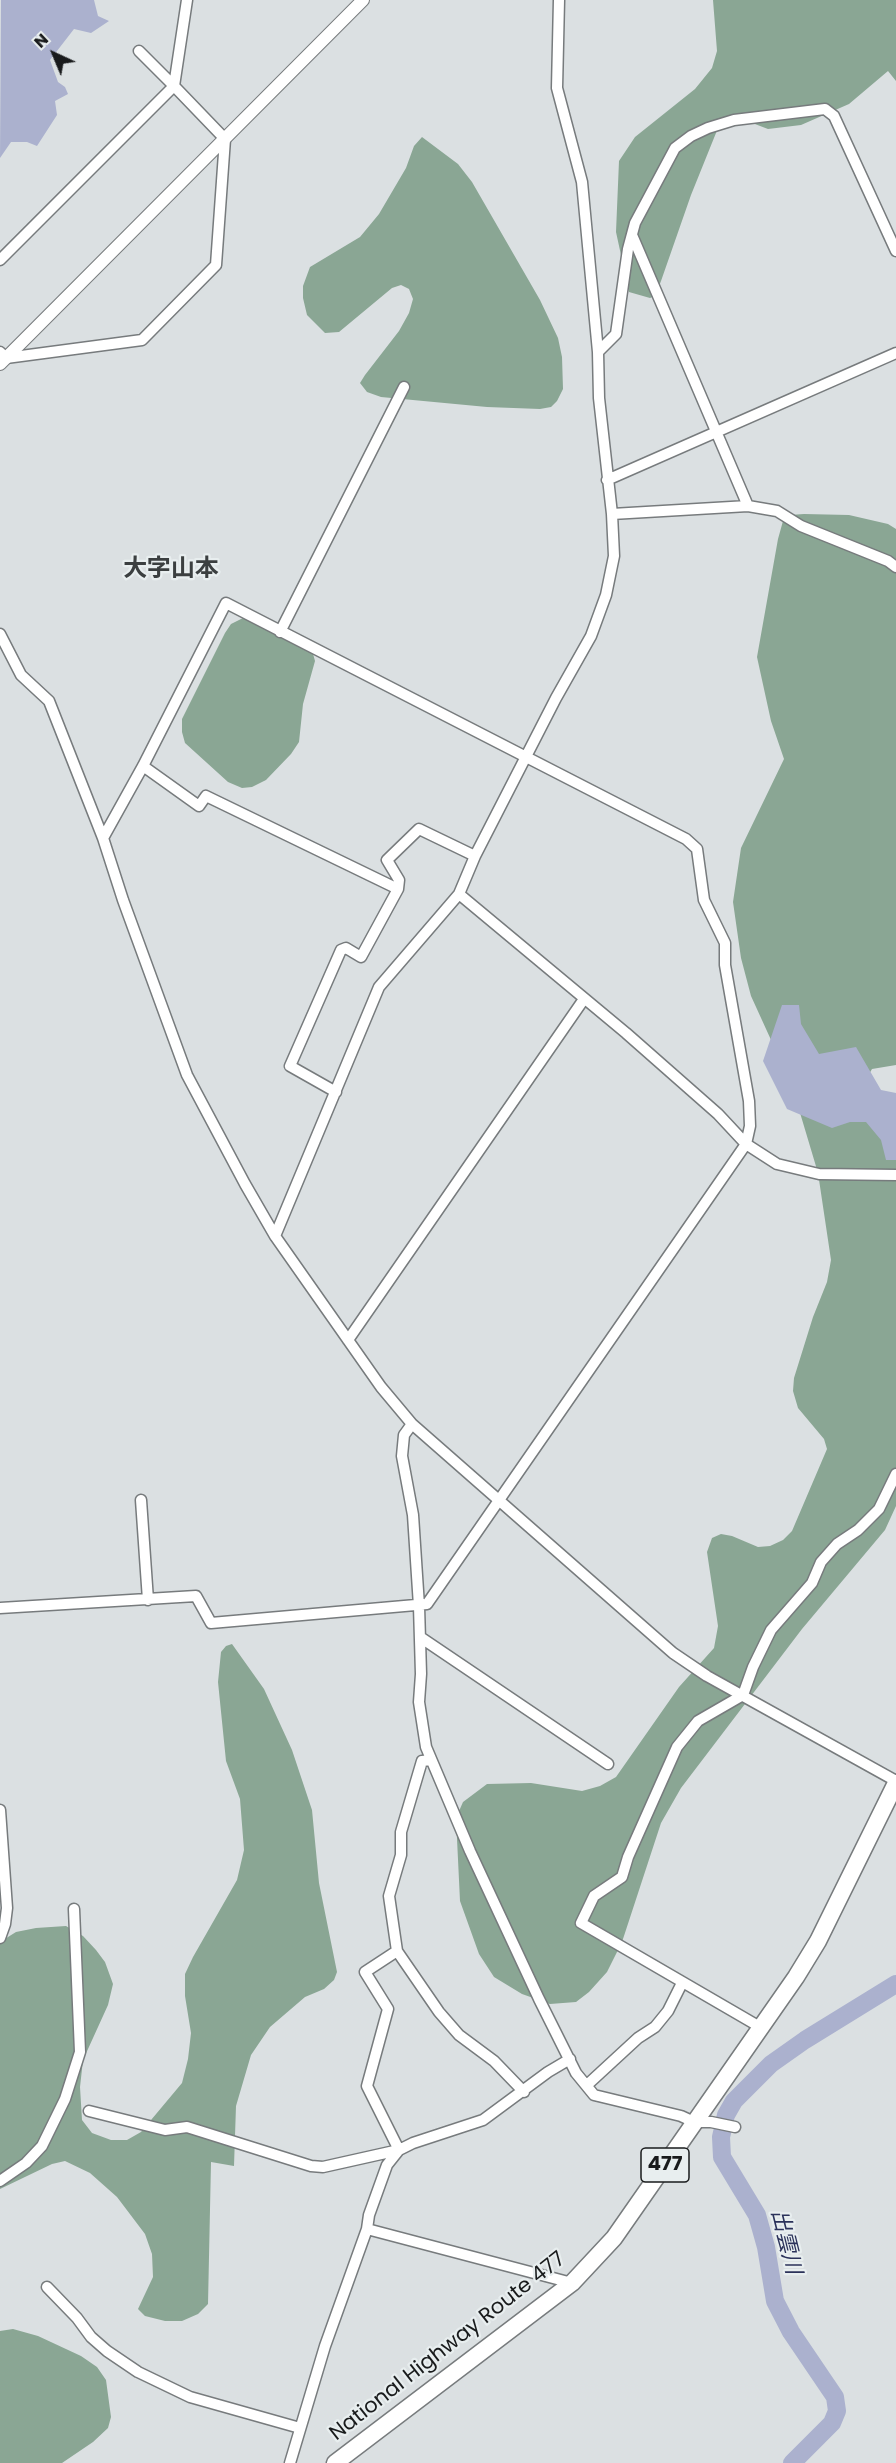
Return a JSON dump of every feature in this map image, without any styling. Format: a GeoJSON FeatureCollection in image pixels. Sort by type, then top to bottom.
{"type":"FeatureCollection","features":[{"type":"Feature","properties":{"kind":"highway","name":"National Highway Route 477"},"geometry":{"type":"LineString","coordinates":[[335,2463],[572,2283],[621,2230],[703,2122],[760,2026],[796,1977],[818,1941],[896,1782]]}},
{"type":"Feature","properties":{"kind":"street"},"geometry":{"type":"LineString","coordinates":[[0,260],[174,86],[187,0]]}},
{"type":"Feature","properties":{"kind":"street"},"geometry":{"type":"LineString","coordinates":[[2,358],[363,0]]}},
{"type":"Feature","properties":{"kind":"street"},"geometry":{"type":"LineString","coordinates":[[275,1236],[379,987],[459,894],[475,856],[591,636],[606,595],[614,556],[612,514],[599,398],[598,352],[582,182],[557,88],[559,0]]}},
{"type":"Feature","properties":{"kind":"street"},"geometry":{"type":"LineString","coordinates":[[2,358],[141,340],[216,265],[225,139],[139,51]]}},
{"type":"Feature","properties":{"kind":"street"},"geometry":{"type":"LineString","coordinates":[[598,352],[616,334],[634,223],[675,148],[691,136],[708,128],[734,120],[825,109],[834,116],[896,251]]}},
{"type":"Feature","properties":{"kind":"street"},"geometry":{"type":"LineString","coordinates":[[632,235],[748,506]]}},
{"type":"Feature","properties":{"kind":"street"},"geometry":{"type":"LineString","coordinates":[[608,480],[896,353]]}},
{"type":"Feature","properties":{"kind":"street"},"geometry":{"type":"LineString","coordinates":[[280,632],[404,387]]}},
{"type":"Feature","properties":{"kind":"street"},"geometry":{"type":"LineString","coordinates":[[612,514],[748,506],[777,511],[801,526],[878,557],[896,567]]}},
{"type":"Feature","properties":{"kind":"street"},"geometry":{"type":"LineString","coordinates":[[0,1608],[196,1596],[211,1623],[428,1604],[746,1144],[750,1125],[725,964],[725,943],[704,900],[697,849],[686,839],[226,603],[143,766],[103,838]]}},
{"type":"Feature","properties":{"kind":"street"},"geometry":{"type":"LineString","coordinates":[[0,634],[21,675],[50,701],[103,838],[123,900],[187,1075],[275,1236],[381,1386],[412,1424],[673,1653],[707,1676],[896,1782]]}},
{"type":"Feature","properties":{"kind":"street"},"geometry":{"type":"LineString","coordinates":[[143,766],[199,806],[206,796],[398,889]]}},
{"type":"Feature","properties":{"kind":"street"},"geometry":{"type":"LineString","coordinates":[[336,1092],[290,1066],[341,950],[346,948],[361,957],[398,889],[399,880],[387,860],[419,829],[475,856]]}},
{"type":"Feature","properties":{"kind":"street"},"geometry":{"type":"LineString","coordinates":[[459,894],[718,1114],[746,1144],[784,1167],[819,1174],[896,1175]]}},
{"type":"Feature","properties":{"kind":"street"},"geometry":{"type":"LineString","coordinates":[[348,1340],[584,999]]}},
{"type":"Feature","properties":{"kind":"street"},"geometry":{"type":"LineString","coordinates":[[412,1424],[404,1435],[402,1456],[413,1515],[422,1674],[419,1702],[430,1760],[539,2000],[576,2073],[594,2095],[703,2122],[735,2127]]}},
{"type":"Feature","properties":{"kind":"street"},"geometry":{"type":"LineString","coordinates":[[760,2026],[581,1923],[594,1896],[622,1878],[628,1857],[677,1747],[698,1721],[743,1695],[753,1667],[771,1630],[812,1583],[821,1562],[837,1544],[858,1530],[879,1509],[896,1474]]}},
{"type":"Feature","properties":{"kind":"street"},"geometry":{"type":"LineString","coordinates":[[141,1500],[148,1600]]}},
{"type":"Feature","properties":{"kind":"street"},"geometry":{"type":"LineString","coordinates":[[420,1636],[608,1764]]}},
{"type":"Feature","properties":{"kind":"street"},"geometry":{"type":"LineString","coordinates":[[430,1760],[422,1761],[401,1832],[401,1855],[389,1896],[397,1951],[439,2013],[459,2035],[494,2061],[524,2092]]}},
{"type":"Feature","properties":{"kind":"street"},"geometry":{"type":"LineString","coordinates":[[0,1810],[7,1908],[0,1938]]}},
{"type":"Feature","properties":{"kind":"street"},"geometry":{"type":"LineString","coordinates":[[0,2181],[26,2163],[42,2146],[65,2099],[80,2052],[74,1910]]}},
{"type":"Feature","properties":{"kind":"street"},"geometry":{"type":"LineString","coordinates":[[397,1951],[365,1972],[388,2009],[367,2086],[399,2150]]}},
{"type":"Feature","properties":{"kind":"street"},"geometry":{"type":"LineString","coordinates":[[586,2085],[638,2037],[655,2027],[668,2011],[682,1983]]}},
{"type":"Feature","properties":{"kind":"street"},"geometry":{"type":"LineString","coordinates":[[88,2111],[165,2130],[187,2127],[311,2166],[323,2167],[350,2163],[399,2150],[413,2143],[483,2120],[524,2092],[548,2072],[570,2059]]}},
{"type":"Feature","properties":{"kind":"street"},"geometry":{"type":"LineString","coordinates":[[290,2463],[325,2346],[367,2229],[369,2215],[387,2165],[399,2150]]}},
{"type":"Feature","properties":{"kind":"street"},"geometry":{"type":"LineString","coordinates":[[367,2229],[572,2283]]}},
{"type":"Feature","properties":{"kind":"street"},"geometry":{"type":"LineString","coordinates":[[47,2287],[92,2337],[107,2351],[138,2372],[190,2397],[300,2428]]}},
{"type":"Feature","properties":{"kind":"green space"},"geometry":{"type":"Polygon","coordinates":[[[713,0],[896,0],[896,81],[888,71],[849,104],[801,125],[768,129],[747,121],[718,128],[655,296],[650,298],[629,292],[616,232],[619,161],[635,137],[695,89],[712,68],[717,51],[713,0]]]}},
{"type":"Feature","properties":{"kind":"green space"},"geometry":{"type":"Polygon","coordinates":[[[422,137],[458,164],[472,182],[540,300],[558,338],[562,357],[563,389],[551,407],[540,409],[487,407],[381,397],[367,392],[360,383],[399,331],[409,313],[413,299],[409,289],[401,285],[392,288],[339,332],[325,333],[307,315],[303,286],[310,267],[360,237],[379,214],[406,168],[414,146],[422,137]]]}},
{"type":"Feature","properties":{"kind":"green space"},"geometry":{"type":"Polygon","coordinates":[[[790,515],[849,515],[888,524],[896,529],[896,1065],[872,1069],[864,1083],[896,1131],[896,1506],[885,1530],[802,1629],[681,1788],[661,1823],[622,1942],[607,1972],[589,1992],[576,2002],[550,2004],[522,1994],[494,1977],[479,1954],[460,1901],[456,1818],[463,1802],[487,1784],[531,1783],[582,1791],[600,1786],[616,1777],[679,1687],[714,1648],[718,1626],[707,1552],[712,1538],[721,1534],[732,1536],[758,1547],[770,1546],[783,1540],[792,1531],[827,1449],[824,1439],[798,1408],[793,1391],[794,1378],[813,1317],[827,1282],[831,1260],[818,1173],[792,1086],[751,996],[741,958],[733,902],[741,848],[784,759],[771,721],[757,657],[783,521],[790,515]]]}},
{"type":"Feature","properties":{"kind":"green space"},"geometry":{"type":"Polygon","coordinates":[[[243,618],[298,635],[312,650],[315,661],[303,704],[299,742],[291,754],[266,780],[252,787],[242,788],[228,782],[185,743],[182,719],[225,633],[231,624],[243,618]]]}},
{"type":"Feature","properties":{"kind":"green space"},"geometry":{"type":"Polygon","coordinates":[[[232,1644],[264,1689],[292,1750],[312,1810],[319,1883],[337,1972],[334,1980],[324,1989],[305,1997],[270,2027],[251,2055],[236,2106],[234,2166],[211,2162],[208,2304],[198,2314],[182,2321],[165,2321],[145,2316],[138,2309],[153,2277],[152,2254],[145,2234],[117,2197],[90,2173],[65,2161],[52,2164],[0,2189],[0,1942],[16,1932],[66,1926],[83,1936],[105,1962],[113,1984],[108,2005],[83,2060],[80,2087],[82,2120],[92,2133],[111,2140],[127,2140],[141,2132],[182,2083],[191,2033],[185,1996],[185,1974],[237,1880],[244,1850],[240,1799],[226,1761],[218,1682],[221,1652],[226,1646],[232,1644]]]}},
{"type":"Feature","properties":{"kind":"green space"},"geometry":{"type":"Polygon","coordinates":[[[13,2329],[38,2336],[81,2356],[97,2367],[106,2380],[111,2417],[108,2428],[93,2442],[62,2463],[0,2463],[0,2331],[13,2329]]]}},
{"type":"Feature","properties":{"kind":"water"},"geometry":{"type":"Polygon","coordinates":[[[1,0],[94,0],[98,16],[109,21],[91,33],[74,29],[50,60],[58,82],[65,87],[68,94],[55,101],[57,115],[37,146],[27,142],[11,142],[0,158],[1,0]]]}},
{"type":"Feature","properties":{"kind":"water"},"geometry":{"type":"Polygon","coordinates":[[[782,1005],[799,1005],[801,1024],[819,1054],[856,1047],[881,1090],[896,1093],[896,1160],[886,1160],[881,1140],[866,1122],[850,1122],[832,1128],[787,1109],[763,1061],[782,1005]]]}},
{"type":"Feature","properties":{"kind":"waterway","name":"出雲川"},"geometry":{"type":"LineString","coordinates":[[792,2463],[832,2423],[837,2411],[835,2397],[791,2332],[775,2301],[766,2247],[757,2215],[722,2157],[721,2137],[726,2115],[734,2101],[771,2064],[805,2040],[896,1984]]}},
{"type":"Feature","properties":{"kind":"district","name":"大字山本"},"geometry":{"type":"Point","coordinates":[171,570]}}]}
